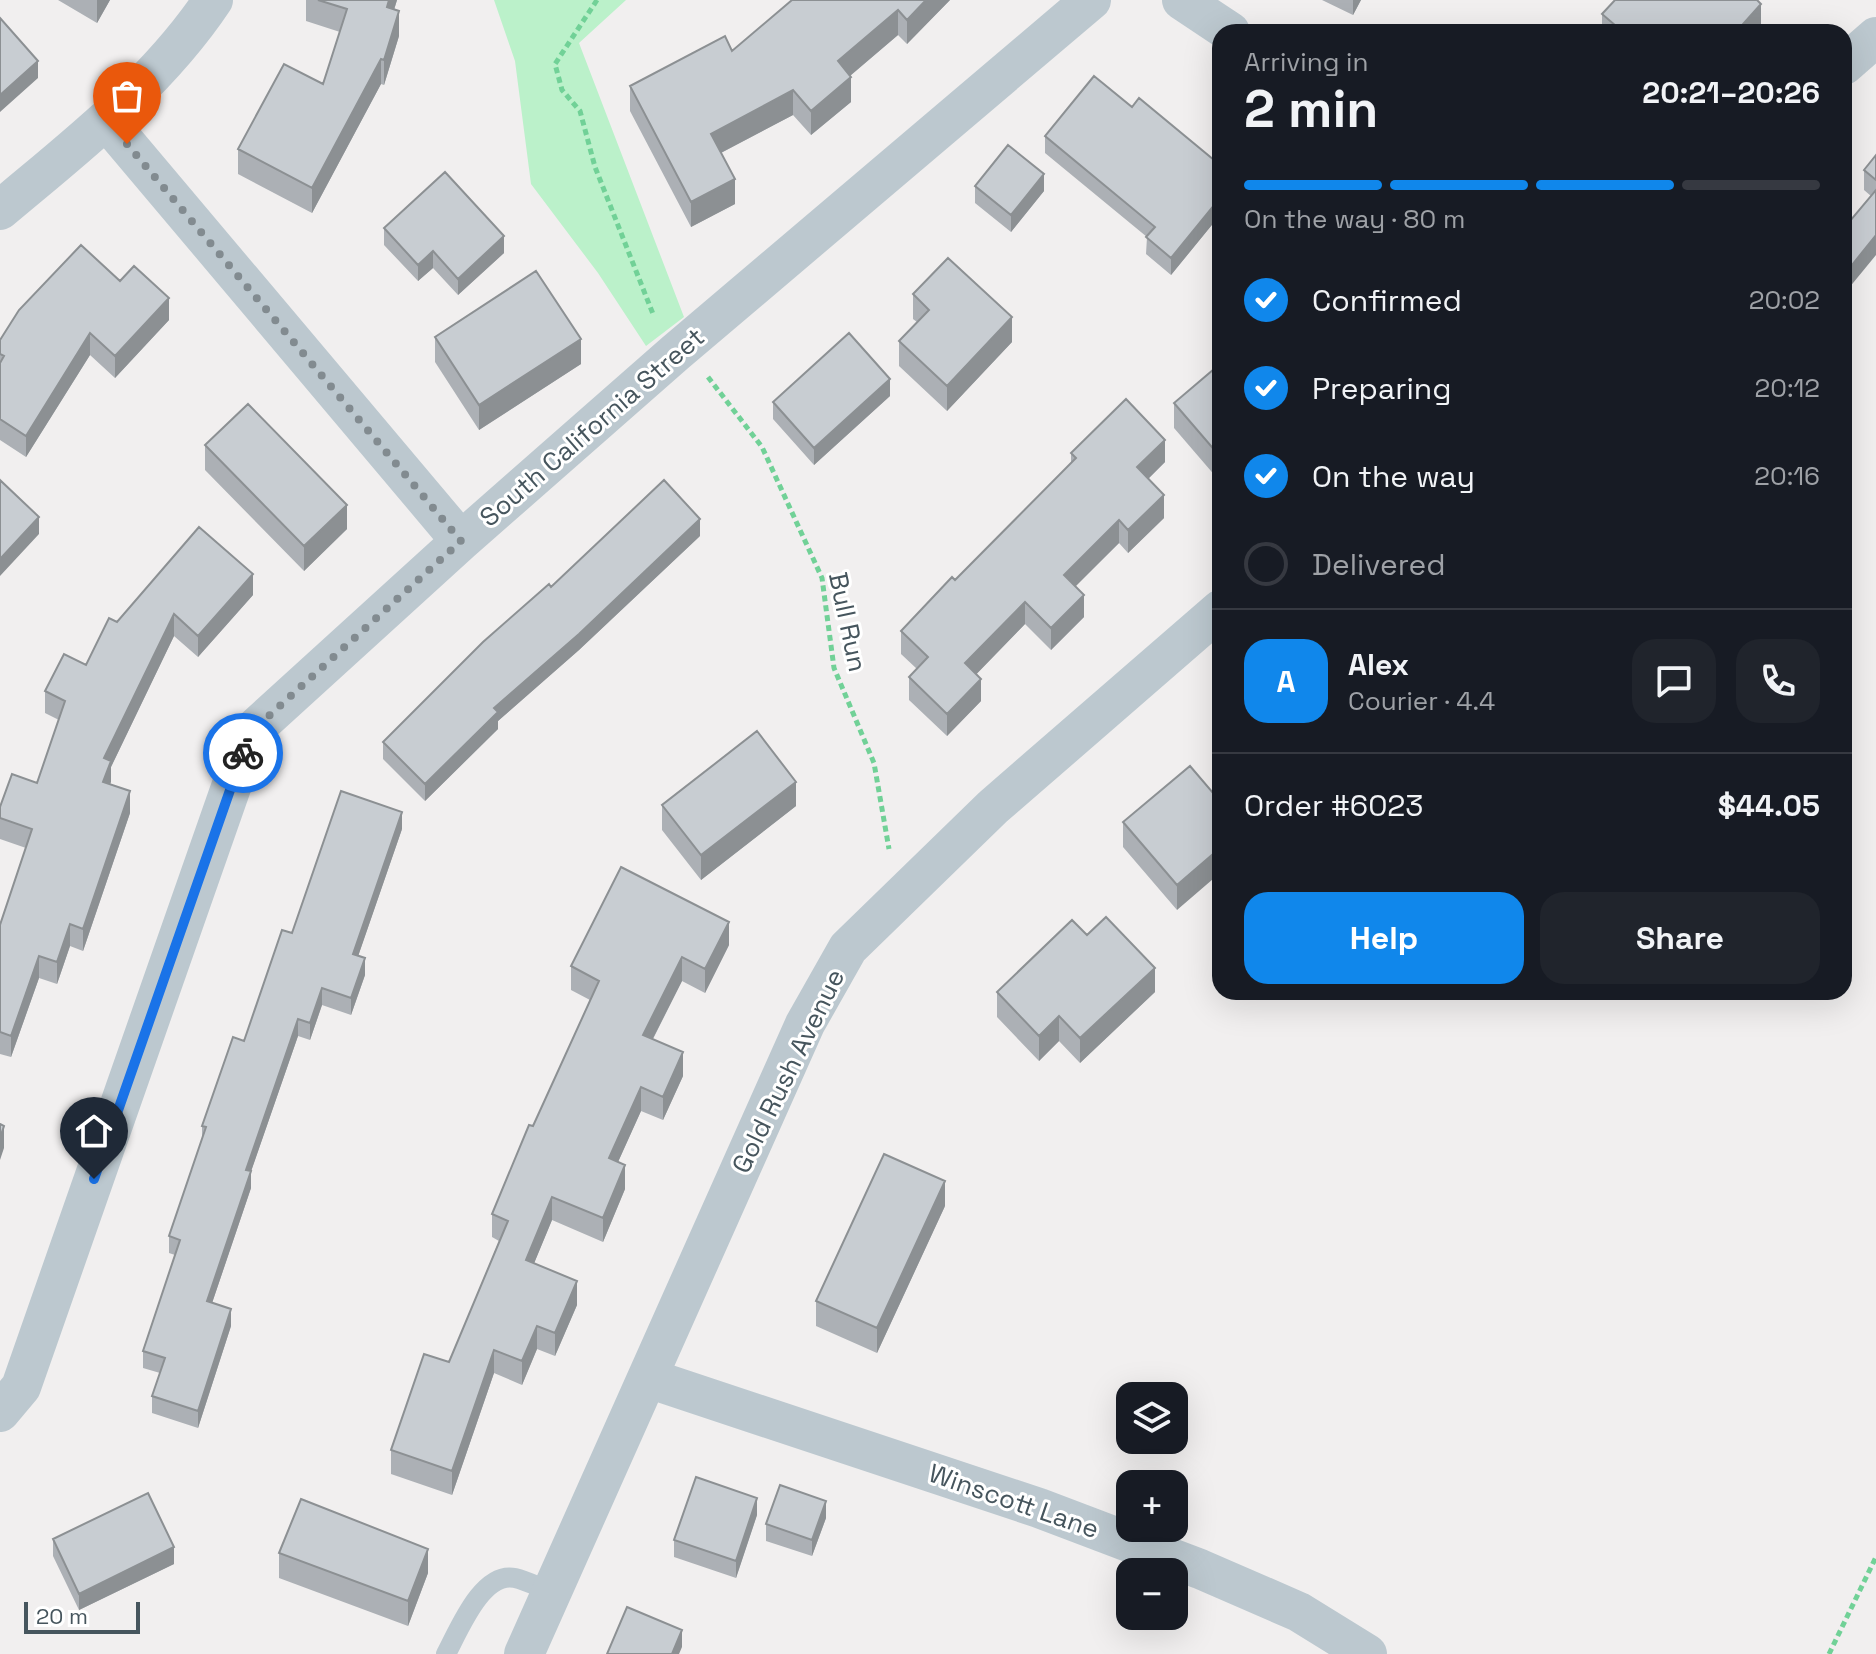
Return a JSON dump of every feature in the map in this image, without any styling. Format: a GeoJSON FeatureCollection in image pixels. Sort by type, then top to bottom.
{"type":"FeatureCollection","features":[{"type":"Feature","properties":{"kind":"street"},"geometry":{"type":"LineString","coordinates":[[0,210],[107,121],[169,57],[213,0]]}},
{"type":"Feature","properties":{"kind":"street","name":"South California Street"},"geometry":{"type":"LineString","coordinates":[[0,1412],[21,1387],[250,733],[461,541],[675,353],[1091,0]]}},
{"type":"Feature","properties":{"kind":"street"},"geometry":{"type":"LineString","coordinates":[[1182,0],[1218,24]]}},
{"type":"Feature","properties":{"kind":"street"},"geometry":{"type":"LineString","coordinates":[[1852,58],[1876,37]]}},
{"type":"Feature","properties":{"kind":"street"},"geometry":{"type":"LineString","coordinates":[[107,121],[461,541]]}},
{"type":"Feature","properties":{"kind":"street","name":"Gold Rush Avenue"},"geometry":{"type":"LineString","coordinates":[[524,1654],[805,1024],[848,948],[993,807],[1212,617]]}},
{"type":"Feature","properties":{"kind":"street","name":"Winscott Lane"},"geometry":{"type":"LineString","coordinates":[[648,1378],[1039,1508],[1200,1569],[1299,1612],[1367,1654]]}},
{"type":"Feature","properties":{"kind":"lane"},"geometry":{"type":"LineString","coordinates":[[446,1654],[479,1595],[499,1578],[514,1578],[552,1592]]}},
{"type":"Feature","properties":{"kind":"path"},"geometry":{"type":"LineString","coordinates":[[597,0],[555,64],[562,90],[580,111],[595,167],[653,314]]}},
{"type":"Feature","properties":{"kind":"path","name":"Bull Run"},"geometry":{"type":"LineString","coordinates":[[708,377],[762,447],[822,578],[834,668],[874,763],[889,849]]}},
{"type":"Feature","properties":{"kind":"path"},"geometry":{"type":"LineString","coordinates":[[1829,1654],[1876,1557]]}},
{"type":"Feature","properties":{"kind":"green space"},"geometry":{"type":"Polygon","coordinates":[[[494,0],[626,0],[579,43],[684,317],[646,346],[598,273],[531,184],[515,61],[494,0]]]}},
{"type":"Feature","properties":{"kind":"building"},"geometry":{"type":"Polygon","coordinates":[[[318,0],[389,0],[387,7],[399,11],[384,60],[381,59],[312,188],[238,149],[284,64],[323,84],[347,9],[318,0]]]}},
{"type":"Feature","properties":{"kind":"building"},"geometry":{"type":"Polygon","coordinates":[[[792,0],[926,0],[907,20],[898,10],[838,61],[851,77],[811,111],[793,90],[711,134],[735,179],[691,202],[630,86],[725,36],[732,51],[792,0]]]}},
{"type":"Feature","properties":{"kind":"building"},"geometry":{"type":"Polygon","coordinates":[[[1615,0],[1757,0],[1761,4],[1743,24],[1614,24],[1602,14],[1615,0]]]}},
{"type":"Feature","properties":{"kind":"building"},"geometry":{"type":"Polygon","coordinates":[[[0,18],[38,61],[0,95],[0,18]]]}},
{"type":"Feature","properties":{"kind":"building"},"geometry":{"type":"Polygon","coordinates":[[[1094,76],[1132,107],[1139,98],[1212,158],[1212,208],[1171,258],[1146,237],[1155,227],[1045,136],[1094,76]]]}},
{"type":"Feature","properties":{"kind":"building"},"geometry":{"type":"Polygon","coordinates":[[[1008,145],[1044,174],[1011,215],[975,186],[1008,145]]]}},
{"type":"Feature","properties":{"kind":"building"},"geometry":{"type":"Polygon","coordinates":[[[1876,155],[1876,180],[1864,170],[1876,155]]]}},
{"type":"Feature","properties":{"kind":"building"},"geometry":{"type":"Polygon","coordinates":[[[445,172],[504,236],[458,279],[433,251],[418,265],[384,228],[445,172]]]}},
{"type":"Feature","properties":{"kind":"building"},"geometry":{"type":"Polygon","coordinates":[[[1876,190],[1876,235],[1852,265],[1852,218],[1876,190]]]}},
{"type":"Feature","properties":{"kind":"building"},"geometry":{"type":"Polygon","coordinates":[[[81,245],[120,281],[134,266],[169,298],[115,356],[90,333],[26,436],[0,419],[0,363],[4,356],[0,354],[0,340],[19,310],[81,245]]]}},
{"type":"Feature","properties":{"kind":"building"},"geometry":{"type":"Polygon","coordinates":[[[948,258],[1012,317],[947,386],[899,341],[929,310],[913,294],[948,258]]]}},
{"type":"Feature","properties":{"kind":"building"},"geometry":{"type":"Polygon","coordinates":[[[536,271],[581,339],[479,405],[435,337],[536,271]]]}},
{"type":"Feature","properties":{"kind":"building"},"geometry":{"type":"Polygon","coordinates":[[[849,333],[890,379],[814,448],[773,402],[849,333]]]}},
{"type":"Feature","properties":{"kind":"building"},"geometry":{"type":"Polygon","coordinates":[[[1212,371],[1212,447],[1174,403],[1212,371]]]}},
{"type":"Feature","properties":{"kind":"building"},"geometry":{"type":"Polygon","coordinates":[[[1126,399],[1165,440],[1137,467],[1164,495],[1128,530],[1119,520],[1064,575],[1084,595],[1051,628],[1025,602],[965,663],[981,679],[947,714],[909,677],[928,657],[901,631],[952,577],[955,580],[1076,458],[1071,453],[1126,399]]]}},
{"type":"Feature","properties":{"kind":"building"},"geometry":{"type":"Polygon","coordinates":[[[248,404],[347,505],[304,546],[205,445],[248,404]]]}},
{"type":"Feature","properties":{"kind":"building"},"geometry":{"type":"Polygon","coordinates":[[[0,480],[39,517],[0,559],[0,480]]]}},
{"type":"Feature","properties":{"kind":"building"},"geometry":{"type":"Polygon","coordinates":[[[664,480],[700,519],[579,634],[494,708],[498,712],[425,784],[383,742],[483,642],[549,584],[551,587],[664,480]]]}},
{"type":"Feature","properties":{"kind":"building"},"geometry":{"type":"Polygon","coordinates":[[[199,527],[253,574],[198,636],[174,614],[104,758],[111,761],[103,782],[130,791],[83,929],[70,924],[57,962],[39,956],[11,1036],[0,1032],[0,925],[32,829],[0,818],[0,807],[12,774],[37,783],[65,701],[45,691],[64,654],[86,665],[109,618],[117,622],[199,527]]]}},
{"type":"Feature","properties":{"kind":"building"},"geometry":{"type":"Polygon","coordinates":[[[757,731],[796,782],[701,855],[662,805],[757,731]]]}},
{"type":"Feature","properties":{"kind":"building"},"geometry":{"type":"Polygon","coordinates":[[[1190,766],[1212,792],[1212,855],[1177,885],[1123,822],[1190,766]]]}},
{"type":"Feature","properties":{"kind":"building"},"geometry":{"type":"Polygon","coordinates":[[[341,791],[402,812],[353,954],[365,958],[351,998],[322,988],[310,1023],[298,1019],[246,1170],[251,1171],[207,1301],[231,1309],[198,1411],[152,1396],[165,1358],[143,1351],[180,1240],[169,1236],[233,1037],[244,1041],[282,930],[292,933],[341,791]]]}},
{"type":"Feature","properties":{"kind":"building"},"geometry":{"type":"Polygon","coordinates":[[[621,867],[729,922],[705,969],[682,957],[643,1035],[683,1052],[663,1097],[641,1087],[609,1158],[625,1165],[603,1218],[552,1197],[526,1260],[577,1281],[555,1333],[537,1326],[522,1361],[494,1350],[452,1471],[391,1450],[424,1354],[449,1362],[508,1221],[492,1214],[529,1125],[533,1126],[599,981],[571,966],[621,867]]]}},
{"type":"Feature","properties":{"kind":"building"},"geometry":{"type":"Polygon","coordinates":[[[1106,917],[1155,968],[1080,1038],[1059,1016],[1039,1036],[997,992],[1072,920],[1087,935],[1106,917]]]}},
{"type":"Feature","properties":{"kind":"building"},"geometry":{"type":"Polygon","coordinates":[[[884,1154],[945,1181],[877,1328],[816,1301],[884,1154]]]}},
{"type":"Feature","properties":{"kind":"building"},"geometry":{"type":"Polygon","coordinates":[[[696,1477],[757,1498],[736,1561],[674,1540],[696,1477]]]}},
{"type":"Feature","properties":{"kind":"building"},"geometry":{"type":"Polygon","coordinates":[[[780,1485],[826,1501],[812,1540],[766,1524],[780,1485]]]}},
{"type":"Feature","properties":{"kind":"building"},"geometry":{"type":"Polygon","coordinates":[[[148,1493],[174,1547],[79,1594],[53,1539],[148,1493]]]}},
{"type":"Feature","properties":{"kind":"building"},"geometry":{"type":"Polygon","coordinates":[[[301,1499],[428,1549],[408,1601],[279,1553],[301,1499]]]}},
{"type":"Feature","properties":{"kind":"building"},"geometry":{"type":"Polygon","coordinates":[[[627,1607],[682,1630],[672,1654],[607,1654],[627,1607]]]}},
{"type":"Feature","properties":{"kind":"way so far"},"geometry":{"type":"LineString","coordinates":[[127,144],[461,541],[250,733],[243,753]]}},
{"type":"Feature","properties":{"kind":"route"},"geometry":{"type":"LineString","coordinates":[[94,1179],[243,753]]}}]}
